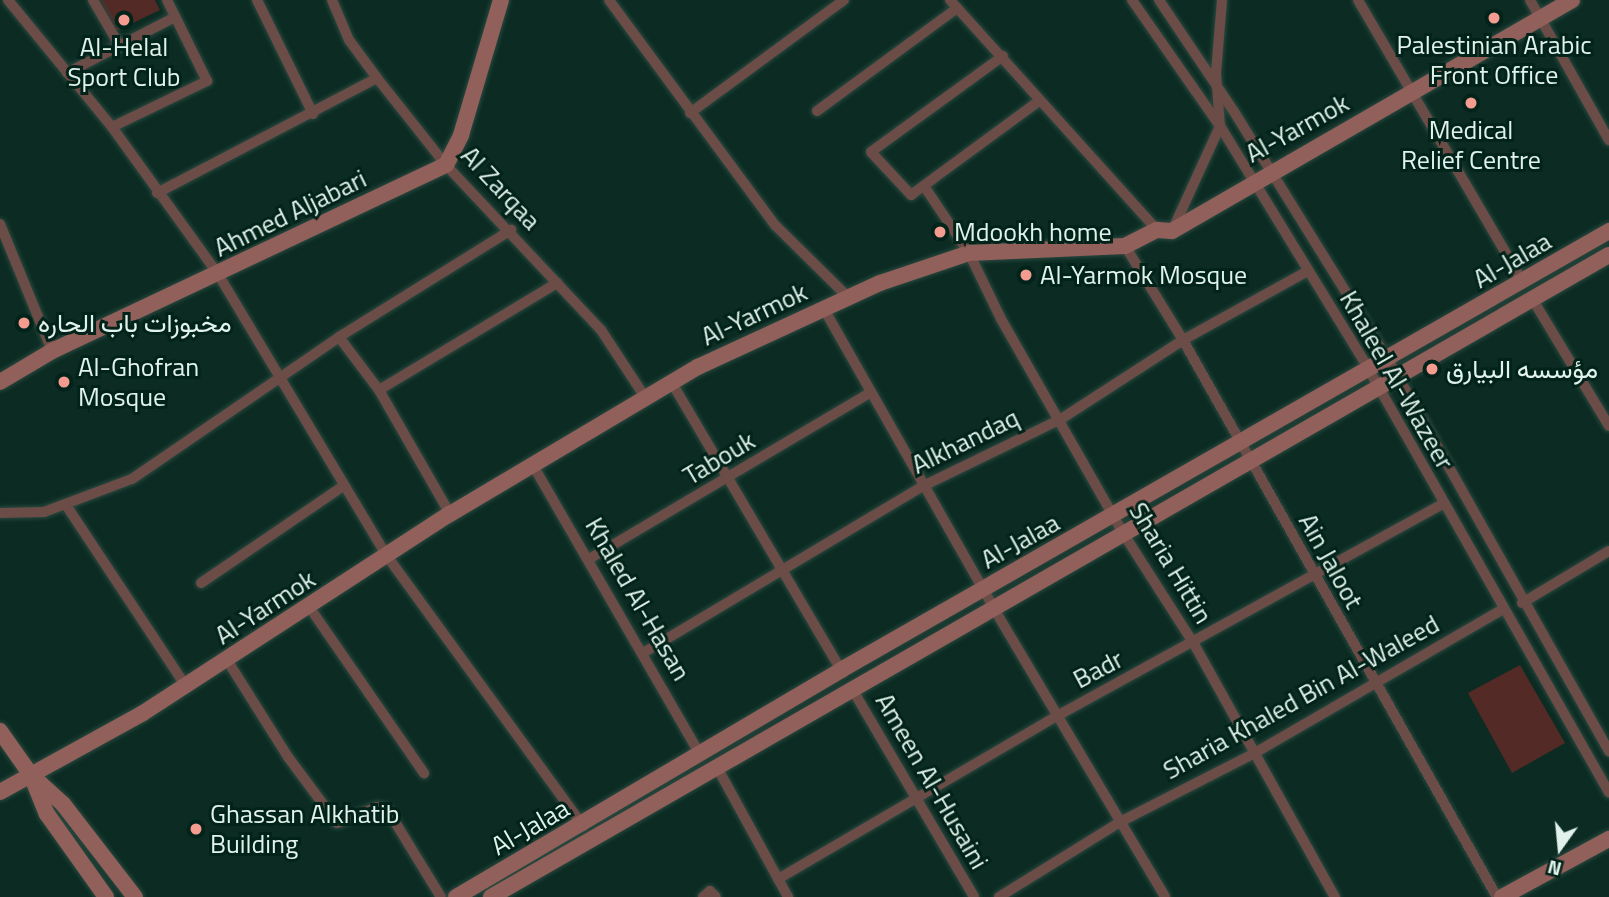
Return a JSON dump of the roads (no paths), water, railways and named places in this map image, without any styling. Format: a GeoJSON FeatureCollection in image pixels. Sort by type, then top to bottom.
{"type":"FeatureCollection","features":[{"type":"Feature","properties":{"kind":"street"},"geometry":{"type":"LineString","coordinates":[[8,0],[112,127],[157,193],[218,274],[276,378],[387,556],[583,826]]}},
{"type":"Feature","properties":{"kind":"street"},"geometry":{"type":"LineString","coordinates":[[93,0],[118,43]]}},
{"type":"Feature","properties":{"kind":"street"},"geometry":{"type":"LineString","coordinates":[[112,127],[207,81],[167,0]]}},
{"type":"Feature","properties":{"kind":"street"},"geometry":{"type":"LineString","coordinates":[[257,0],[313,114]]}},
{"type":"Feature","properties":{"kind":"street","name":"Al Zarqaa"},"geometry":{"type":"LineString","coordinates":[[332,0],[349,40],[377,78],[446,165],[511,230],[601,330],[647,400]]}},
{"type":"Feature","properties":{"kind":"street"},"geometry":{"type":"LineString","coordinates":[[446,165],[461,135],[501,0]]}},
{"type":"Feature","properties":{"kind":"street"},"geometry":{"type":"LineString","coordinates":[[609,0],[775,225],[848,297]]}},
{"type":"Feature","properties":{"kind":"street"},"geometry":{"type":"LineString","coordinates":[[690,113],[845,0]]}},
{"type":"Feature","properties":{"kind":"street","name":"Khaleel Al-Wazeer"},"geometry":{"type":"LineString","coordinates":[[1132,0],[1220,126],[1369,371],[1442,504],[1609,792]]}},
{"type":"Feature","properties":{"kind":"street","name":"Khaleel Al-Wazeer"},"geometry":{"type":"LineString","coordinates":[[1159,0],[1271,170],[1392,368],[1522,603],[1609,751]]}},
{"type":"Feature","properties":{"kind":"street"},"geometry":{"type":"LineString","coordinates":[[817,111],[953,4],[1003,56],[1039,101],[1164,230],[1220,126],[1217,86],[1222,0]]}},
{"type":"Feature","properties":{"kind":"street"},"geometry":{"type":"LineString","coordinates":[[1358,0],[1522,282]]}},
{"type":"Feature","properties":{"kind":"street"},"geometry":{"type":"LineString","coordinates":[[1530,0],[1609,140]]}},
{"type":"Feature","properties":{"kind":"street","name":"Al-Yarmok"},"geometry":{"type":"LineString","coordinates":[[0,792],[186,686],[310,608],[450,514],[534,467],[672,383],[848,297],[969,253],[1125,246],[1164,230],[1572,0]]}},
{"type":"Feature","properties":{"kind":"street"},"geometry":{"type":"LineString","coordinates":[[67,73],[118,43],[175,17]]}},
{"type":"Feature","properties":{"kind":"street"},"geometry":{"type":"LineString","coordinates":[[1003,56],[871,152],[911,195],[1039,101]]}},
{"type":"Feature","properties":{"kind":"street"},"geometry":{"type":"LineString","coordinates":[[157,193],[313,114],[377,78]]}},
{"type":"Feature","properties":{"kind":"street","name":"Ahmed Aljabari"},"geometry":{"type":"LineString","coordinates":[[0,382],[52,351],[446,165]]}},
{"type":"Feature","properties":{"kind":"street","name":"Sharia Hittin"},"geometry":{"type":"LineString","coordinates":[[924,186],[969,253],[1001,319],[1061,419],[1123,533],[1194,644],[1335,897]]}},
{"type":"Feature","properties":{"kind":"street"},"geometry":{"type":"LineString","coordinates":[[0,223],[52,351]]}},
{"type":"Feature","properties":{"kind":"street"},"geometry":{"type":"LineString","coordinates":[[0,513],[44,512],[132,479],[276,378],[511,230]]}},
{"type":"Feature","properties":{"kind":"street","name":"Al-Jalaa"},"geometry":{"type":"LineString","coordinates":[[491,897],[718,769],[851,687],[1378,386],[1392,368],[1522,282],[1609,231]]}},
{"type":"Feature","properties":{"kind":"street","name":"Ain Jaloot"},"geometry":{"type":"LineString","coordinates":[[1125,246],[1183,340],[1311,573],[1500,897]]}},
{"type":"Feature","properties":{"kind":"street","name":"Al-Jalaa"},"geometry":{"type":"LineString","coordinates":[[456,897],[583,826],[841,670],[1369,371],[1392,368],[1533,300],[1609,255]]}},
{"type":"Feature","properties":{"kind":"street","name":"Alkhandaq"},"geometry":{"type":"LineString","coordinates":[[643,653],[923,486],[1061,419],[1183,340],[1308,271]]}},
{"type":"Feature","properties":{"kind":"street"},"geometry":{"type":"LineString","coordinates":[[379,390],[557,283]]}},
{"type":"Feature","properties":{"kind":"street"},"geometry":{"type":"LineString","coordinates":[[1533,300],[1609,426]]}},
{"type":"Feature","properties":{"kind":"street"},"geometry":{"type":"LineString","coordinates":[[824,309],[993,607],[1165,897]]}},
{"type":"Feature","properties":{"kind":"street"},"geometry":{"type":"LineString","coordinates":[[339,337],[379,390],[450,514]]}},
{"type":"Feature","properties":{"kind":"street"},"geometry":{"type":"LineString","coordinates":[[672,383],[841,670]]}},
{"type":"Feature","properties":{"kind":"street","name":"Tabouk"},"geometry":{"type":"LineString","coordinates":[[589,559],[729,479],[870,393]]}},
{"type":"Feature","properties":{"kind":"street","name":"Khaled Al-Hasan"},"geometry":{"type":"LineString","coordinates":[[534,467],[700,754]]}},
{"type":"Feature","properties":{"kind":"street"},"geometry":{"type":"LineString","coordinates":[[201,583],[344,486]]}},
{"type":"Feature","properties":{"kind":"street","name":"Badr"},"geometry":{"type":"LineString","coordinates":[[778,879],[917,801],[1057,716],[1194,644],[1311,573],[1442,504]]}},
{"type":"Feature","properties":{"kind":"street"},"geometry":{"type":"LineString","coordinates":[[66,505],[186,686]]}},
{"type":"Feature","properties":{"kind":"street"},"geometry":{"type":"LineString","coordinates":[[1522,603],[1609,551]]}},
{"type":"Feature","properties":{"kind":"street"},"geometry":{"type":"LineString","coordinates":[[310,608],[424,773]]}},
{"type":"Feature","properties":{"kind":"street","name":"Sharia Khaled Bin Al-Waleed"},"geometry":{"type":"LineString","coordinates":[[999,897],[1120,822],[1253,754],[1503,609]]}},
{"type":"Feature","properties":{"kind":"street"},"geometry":{"type":"LineString","coordinates":[[227,660],[280,746],[337,823],[377,807],[387,809],[441,897]]}},
{"type":"Feature","properties":{"kind":"street","name":"Ameen Al-Husaini"},"geometry":{"type":"LineString","coordinates":[[851,687],[974,897]]}},
{"type":"Feature","properties":{"kind":"street"},"geometry":{"type":"LineString","coordinates":[[0,731],[31,775],[63,804],[135,897]]}},
{"type":"Feature","properties":{"kind":"street"},"geometry":{"type":"LineString","coordinates":[[718,769],[788,897]]}},
{"type":"Feature","properties":{"kind":"street"},"geometry":{"type":"LineString","coordinates":[[31,775],[47,814],[106,897]]}},
{"type":"Feature","properties":{"kind":"street"},"geometry":{"type":"LineString","coordinates":[[1500,897],[1609,839]]}},
{"type":"Feature","properties":{"kind":"street"},"geometry":{"type":"LineString","coordinates":[[703,897],[710,891],[716,897]]}},
{"type":"Feature","properties":{"kind":"place","name":"Palestinian Arabic Front Office"},"geometry":{"type":"Point","coordinates":[1494,18]}},
{"type":"Feature","properties":{"kind":"place","name":"Al-Helal Sport Club"},"geometry":{"type":"Point","coordinates":[124,20]}},
{"type":"Feature","properties":{"kind":"place","name":"Medical Relief Centre"},"geometry":{"type":"Point","coordinates":[1471,103]}},
{"type":"Feature","properties":{"kind":"place","name":"Mdookh home"},"geometry":{"type":"Point","coordinates":[940,232]}},
{"type":"Feature","properties":{"kind":"place","name":"Al-Yarmok Mosque"},"geometry":{"type":"Point","coordinates":[1026,275]}},
{"type":"Feature","properties":{"kind":"place","name":"مخبوزات باب الحاره"},"geometry":{"type":"Point","coordinates":[24,323]}},
{"type":"Feature","properties":{"kind":"place","name":"مؤسسه البيارق"},"geometry":{"type":"Point","coordinates":[1432,369]}},
{"type":"Feature","properties":{"kind":"place","name":"Al-Ghofran Mosque"},"geometry":{"type":"Point","coordinates":[64,382]}},
{"type":"Feature","properties":{"kind":"place","name":"Ghassan Alkhatib Building"},"geometry":{"type":"Point","coordinates":[196,829]}}]}
